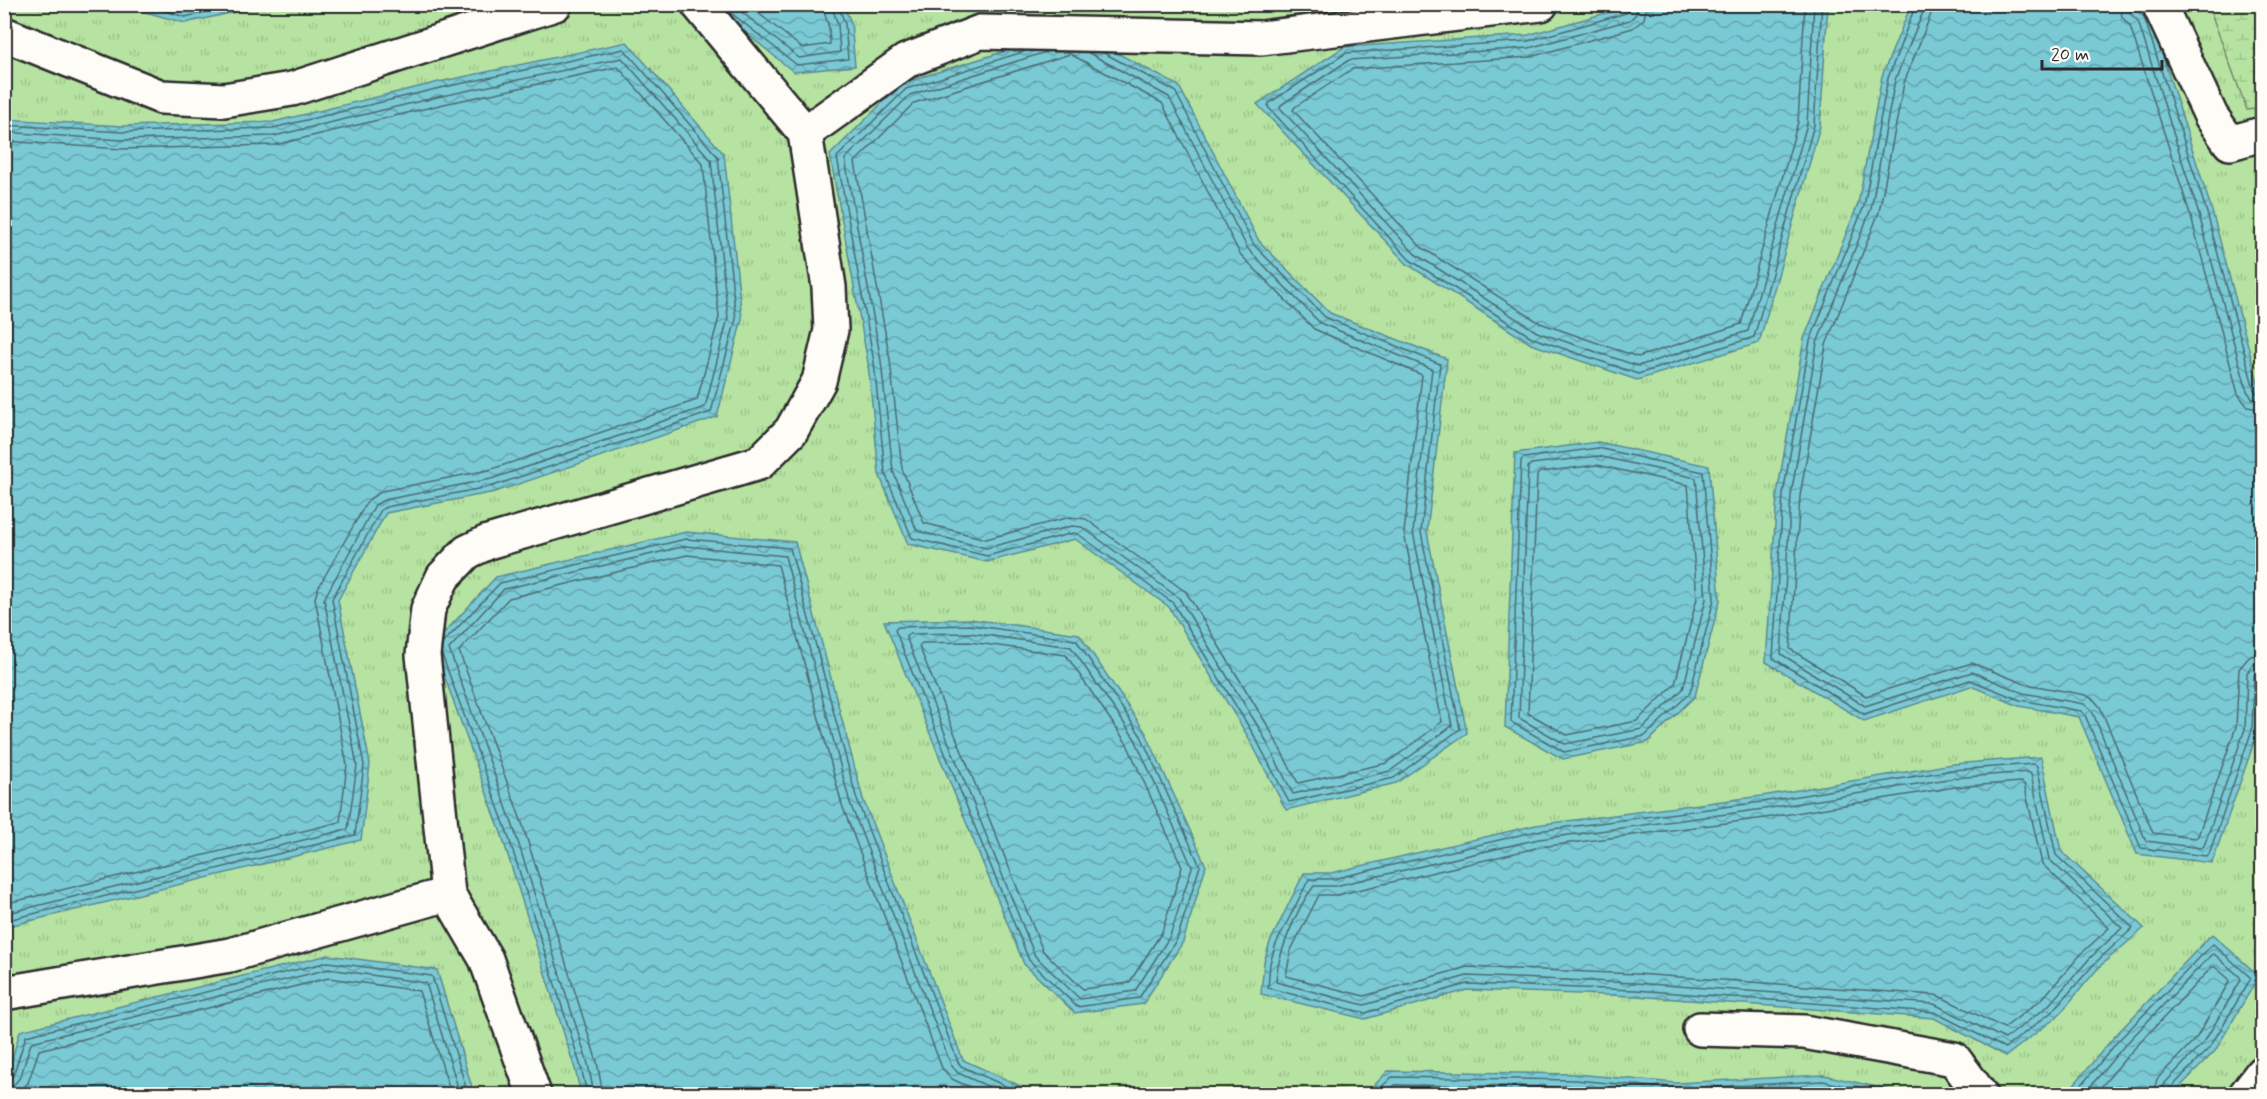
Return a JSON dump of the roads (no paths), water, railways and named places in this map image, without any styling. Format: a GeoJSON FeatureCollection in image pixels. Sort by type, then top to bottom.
{"type":"FeatureCollection","features":[{"type":"Feature","properties":{"kind":"lane"},"geometry":{"type":"LineString","coordinates":[[4,34],[161,97],[224,100],[292,88],[555,4]]}},
{"type":"Feature","properties":{"kind":"lane"},"geometry":{"type":"LineString","coordinates":[[534,1095],[486,959],[448,894],[423,656],[428,609],[443,577],[467,552],[488,542],[759,463],[791,431],[819,381],[831,330],[829,287],[805,133],[698,4]]}},
{"type":"Feature","properties":{"kind":"lane"},"geometry":{"type":"LineString","coordinates":[[805,133],[906,61],[980,32],[1261,38],[1541,4]]}},
{"type":"Feature","properties":{"kind":"lane"},"geometry":{"type":"LineString","coordinates":[[2159,4],[2211,116],[2230,143],[2262,134]]}},
{"type":"Feature","properties":{"kind":"lane"},"geometry":{"type":"LineString","coordinates":[[4,993],[230,955],[448,894]]}},
{"type":"Feature","properties":{"kind":"lane"},"geometry":{"type":"LineString","coordinates":[[1700,1029],[1804,1032],[1954,1059],[1980,1095]]}},
{"type":"Feature","properties":{"kind":"lane"},"geometry":{"type":"LineString","coordinates":[[2246,1095],[2262,1073]]}},
{"type":"Feature","properties":{"kind":"water"},"geometry":{"type":"Polygon","coordinates":[[[120,5],[267,5],[185,23],[120,5]]]}},
{"type":"Feature","properties":{"kind":"water"},"geometry":{"type":"Polygon","coordinates":[[[723,5],[843,5],[851,22],[855,66],[794,72],[725,16],[723,5]]]}},
{"type":"Feature","properties":{"kind":"water"},"geometry":{"type":"Polygon","coordinates":[[[1634,5],[1828,5],[1820,126],[1759,343],[1637,380],[1531,344],[1407,264],[1257,104],[1344,47],[1528,35],[1634,5]]]}},
{"type":"Feature","properties":{"kind":"water"},"geometry":{"type":"Polygon","coordinates":[[[1911,5],[2140,5],[2149,13],[2212,211],[2262,398],[2262,561],[2258,731],[2212,863],[2137,854],[2079,717],[2019,706],[1971,686],[1864,721],[1766,662],[1777,494],[1804,339],[1858,204],[1882,76],[1911,5]]]}},
{"type":"Feature","properties":{"kind":"water"},"geometry":{"type":"Polygon","coordinates":[[[1074,30],[1179,86],[1259,241],[1330,313],[1447,359],[1427,532],[1467,733],[1396,783],[1286,810],[1250,740],[1169,607],[1075,539],[987,562],[908,544],[879,474],[868,363],[830,155],[902,83],[1074,30]]]}},
{"type":"Feature","properties":{"kind":"water"},"geometry":{"type":"Polygon","coordinates":[[[627,42],[724,154],[742,319],[717,417],[495,492],[386,513],[338,600],[370,764],[361,840],[5,927],[5,119],[122,126],[273,122],[439,82],[627,42]]]}},
{"type":"Feature","properties":{"kind":"water"},"geometry":{"type":"Polygon","coordinates":[[[1598,442],[1709,466],[1720,600],[1695,696],[1648,742],[1563,759],[1505,727],[1515,453],[1598,442]]]}},
{"type":"Feature","properties":{"kind":"water"},"geometry":{"type":"Polygon","coordinates":[[[686,532],[795,542],[863,799],[963,1060],[1038,1094],[581,1094],[500,830],[433,645],[496,577],[686,532]]]}},
{"type":"Feature","properties":{"kind":"water"},"geometry":{"type":"Polygon","coordinates":[[[970,619],[1079,634],[1146,733],[1206,866],[1183,942],[1143,1004],[1075,1013],[1024,964],[884,621],[970,619]]]}},
{"type":"Feature","properties":{"kind":"water"},"geometry":{"type":"Polygon","coordinates":[[[2041,757],[2061,851],[2144,928],[2099,967],[2058,1016],[2006,1056],[1934,1018],[1635,996],[1467,990],[1365,1019],[1261,994],[1264,962],[1270,942],[1304,873],[1331,873],[1536,825],[1762,796],[1953,764],[2041,757]]]}},
{"type":"Feature","properties":{"kind":"water"},"geometry":{"type":"Polygon","coordinates":[[[2212,934],[2259,976],[2215,1051],[2173,1094],[2066,1094],[2114,1037],[2212,934]]]}},
{"type":"Feature","properties":{"kind":"water"},"geometry":{"type":"Polygon","coordinates":[[[328,955],[437,970],[474,1094],[5,1094],[5,1083],[20,1031],[328,955]]]}},
{"type":"Feature","properties":{"kind":"water"},"geometry":{"type":"Polygon","coordinates":[[[1388,1071],[1575,1074],[1676,1083],[1824,1075],[1907,1094],[1366,1094],[1388,1071]]]}}]}
